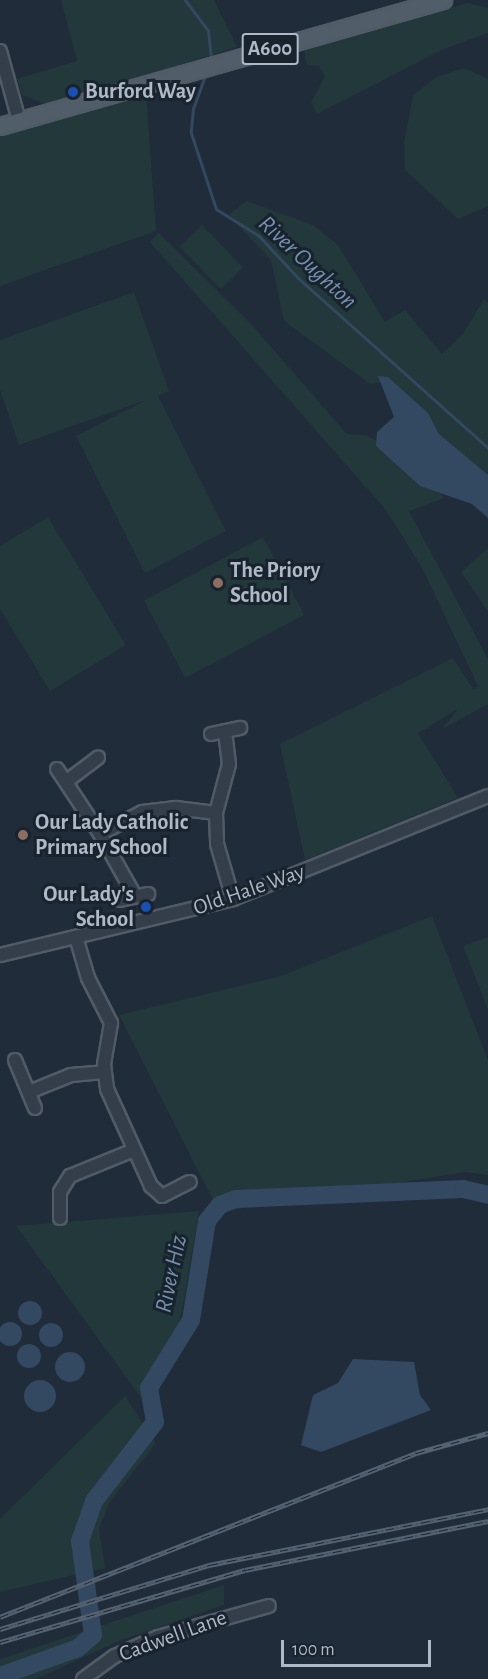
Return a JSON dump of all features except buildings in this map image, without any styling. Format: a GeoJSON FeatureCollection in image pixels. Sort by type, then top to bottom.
{"type":"FeatureCollection","features":[{"type":"Feature","properties":{"kind":"main road","name":"A600"},"geometry":{"type":"LineString","coordinates":[[0,126],[422,3],[443,0]]}},
{"type":"Feature","properties":{"kind":"street"},"geometry":{"type":"LineString","coordinates":[[0,51],[19,121]]}},
{"type":"Feature","properties":{"kind":"street"},"geometry":{"type":"LineString","coordinates":[[211,734],[240,728]]}},
{"type":"Feature","properties":{"kind":"street"},"geometry":{"type":"LineString","coordinates":[[225,731],[229,764],[216,813],[217,844],[232,899]]}},
{"type":"Feature","properties":{"kind":"street"},"geometry":{"type":"LineString","coordinates":[[67,781],[98,758]]}},
{"type":"Feature","properties":{"kind":"street"},"geometry":{"type":"LineString","coordinates":[[57,769],[100,834],[135,896]]}},
{"type":"Feature","properties":{"kind":"street","name":"Old Hale Way"},"geometry":{"type":"LineString","coordinates":[[0,955],[232,899],[488,796]]}},
{"type":"Feature","properties":{"kind":"street"},"geometry":{"type":"LineString","coordinates":[[100,834],[154,810],[216,813]]}},
{"type":"Feature","properties":{"kind":"street"},"geometry":{"type":"LineString","coordinates":[[120,900],[148,894]]}},
{"type":"Feature","properties":{"kind":"street"},"geometry":{"type":"LineString","coordinates":[[76,937],[88,978],[111,1023],[104,1072],[134,1150],[154,1194],[162,1196],[190,1182]]}},
{"type":"Feature","properties":{"kind":"street"},"geometry":{"type":"LineString","coordinates":[[15,1060],[35,1108]]}},
{"type":"Feature","properties":{"kind":"street"},"geometry":{"type":"LineString","coordinates":[[29,1092],[71,1076],[104,1072]]}},
{"type":"Feature","properties":{"kind":"street"},"geometry":{"type":"LineString","coordinates":[[60,1218],[60,1192],[70,1176],[134,1150]]}},
{"type":"Feature","properties":{"kind":"street","name":"Cadwell Lane"},"geometry":{"type":"LineString","coordinates":[[83,1679],[115,1656],[158,1637],[269,1606]]}},
{"type":"Feature","properties":{"kind":"green space"},"geometry":{"type":"Polygon","coordinates":[[[61,0],[214,0],[237,47],[50,106],[22,95],[17,79],[77,61],[61,0]]]}},
{"type":"Feature","properties":{"kind":"green space"},"geometry":{"type":"Polygon","coordinates":[[[468,3],[488,8],[488,33],[444,49],[317,114],[311,103],[325,76],[319,66],[307,65],[304,48],[468,3]]]}},
{"type":"Feature","properties":{"kind":"green space"},"geometry":{"type":"Polygon","coordinates":[[[465,68],[488,79],[488,206],[458,219],[405,170],[404,143],[413,95],[438,76],[465,68]]]}},
{"type":"Feature","properties":{"kind":"green space"},"geometry":{"type":"Polygon","coordinates":[[[146,93],[156,231],[0,286],[0,135],[146,93]]]}},
{"type":"Feature","properties":{"kind":"green space"},"geometry":{"type":"Polygon","coordinates":[[[247,201],[313,225],[338,245],[385,322],[405,310],[442,354],[463,334],[484,299],[488,303],[488,479],[447,451],[385,381],[370,384],[284,321],[271,260],[228,215],[247,201]]]}},
{"type":"Feature","properties":{"kind":"green space"},"geometry":{"type":"Polygon","coordinates":[[[202,225],[243,267],[221,289],[180,247],[202,225]]]}},
{"type":"Feature","properties":{"kind":"green space"},"geometry":{"type":"Polygon","coordinates":[[[159,233],[251,324],[347,434],[366,435],[402,455],[444,498],[409,511],[488,659],[488,704],[442,729],[458,709],[418,733],[458,798],[305,860],[280,744],[453,658],[474,690],[478,686],[422,568],[386,510],[150,242],[159,233]]]}},
{"type":"Feature","properties":{"kind":"green space"},"geometry":{"type":"Polygon","coordinates":[[[134,292],[169,391],[158,396],[226,531],[145,573],[76,436],[146,400],[19,445],[0,390],[0,340],[134,292]]]}},
{"type":"Feature","properties":{"kind":"green space"},"geometry":{"type":"Polygon","coordinates":[[[48,517],[126,645],[50,691],[0,609],[0,546],[48,517]]]}},
{"type":"Feature","properties":{"kind":"green space"},"geometry":{"type":"Polygon","coordinates":[[[263,537],[304,615],[185,678],[144,600],[263,537]]]}},
{"type":"Feature","properties":{"kind":"green space"},"geometry":{"type":"Polygon","coordinates":[[[488,548],[488,611],[461,572],[488,548]]]}},
{"type":"Feature","properties":{"kind":"green space"},"geometry":{"type":"Polygon","coordinates":[[[432,916],[488,1060],[488,1175],[466,1172],[219,1212],[119,1015],[281,976],[432,916]]]}},
{"type":"Feature","properties":{"kind":"green space"},"geometry":{"type":"Polygon","coordinates":[[[488,937],[488,1010],[463,946],[488,937]]]}},
{"type":"Feature","properties":{"kind":"green space"},"geometry":{"type":"Polygon","coordinates":[[[199,1211],[181,1316],[145,1403],[16,1226],[199,1211]]]}},
{"type":"Feature","properties":{"kind":"green space"},"geometry":{"type":"Polygon","coordinates":[[[125,1396],[156,1443],[110,1501],[99,1529],[105,1568],[0,1592],[0,1519],[125,1396]]]}},
{"type":"Feature","properties":{"kind":"green space"},"geometry":{"type":"Polygon","coordinates":[[[224,1585],[224,1605],[121,1640],[36,1679],[0,1679],[0,1659],[224,1585]]]}},
{"type":"Feature","properties":{"kind":"water"},"geometry":{"type":"Polygon","coordinates":[[[378,376],[388,377],[428,413],[439,434],[488,475],[488,518],[472,504],[420,486],[376,446],[377,432],[394,417],[378,376]]]}},
{"type":"Feature","properties":{"kind":"water"},"geometry":{"type":"Polygon","coordinates":[[[30,1301],[35,1302],[41,1308],[41,1318],[35,1324],[30,1325],[25,1324],[19,1318],[18,1313],[19,1308],[25,1302],[30,1301]]]}},
{"type":"Feature","properties":{"kind":"water"},"geometry":{"type":"Polygon","coordinates":[[[10,1322],[18,1326],[22,1334],[18,1342],[10,1346],[2,1342],[-2,1334],[2,1326],[10,1322]]]}},
{"type":"Feature","properties":{"kind":"water"},"geometry":{"type":"Polygon","coordinates":[[[51,1323],[59,1327],[63,1335],[59,1343],[51,1347],[43,1343],[39,1335],[43,1327],[51,1323]]]}},
{"type":"Feature","properties":{"kind":"water"},"geometry":{"type":"Polygon","coordinates":[[[29,1344],[38,1347],[41,1356],[38,1365],[29,1368],[20,1365],[17,1356],[20,1347],[29,1344]]]}},
{"type":"Feature","properties":{"kind":"water"},"geometry":{"type":"Polygon","coordinates":[[[70,1352],[81,1356],[85,1367],[81,1378],[70,1382],[59,1378],[55,1367],[59,1356],[70,1352]]]}},
{"type":"Feature","properties":{"kind":"water"},"geometry":{"type":"Polygon","coordinates":[[[353,1359],[414,1362],[420,1395],[431,1410],[321,1452],[301,1445],[313,1395],[338,1383],[353,1359]]]}},
{"type":"Feature","properties":{"kind":"water"},"geometry":{"type":"Polygon","coordinates":[[[40,1380],[51,1385],[56,1396],[51,1407],[40,1412],[29,1407],[24,1396],[29,1385],[40,1380]]]}},
{"type":"Feature","properties":{"kind":"waterway","name":"River Oughton"},"geometry":{"type":"LineString","coordinates":[[185,0],[208,30],[211,61]]}},
{"type":"Feature","properties":{"kind":"waterway","name":"River Oughton"},"geometry":{"type":"LineString","coordinates":[[206,73],[193,108],[191,133],[216,209],[259,236],[298,278],[488,448]]}},
{"type":"Feature","properties":{"kind":"waterway","name":"River Hiz"},"geometry":{"type":"LineString","coordinates":[[0,1676],[78,1648],[93,1635],[80,1541],[94,1501],[155,1422],[149,1388],[191,1320],[207,1221],[220,1205],[236,1199],[463,1189],[488,1195]]}},
{"type":"Feature","properties":{"kind":"railway"},"geometry":{"type":"LineString","coordinates":[[0,1617],[416,1453],[488,1433]]}},
{"type":"Feature","properties":{"kind":"railway"},"geometry":{"type":"LineString","coordinates":[[0,1629],[209,1565],[488,1509]]}},
{"type":"Feature","properties":{"kind":"railway"},"geometry":{"type":"LineString","coordinates":[[0,1642],[245,1570],[488,1521]]}},
{"type":"Feature","properties":{"kind":"place","name":"Burford Way"},"geometry":{"type":"Point","coordinates":[73,92]}},
{"type":"Feature","properties":{"kind":"place","name":"The Priory School"},"geometry":{"type":"Point","coordinates":[218,583]}},
{"type":"Feature","properties":{"kind":"place","name":"Our Lady Catholic Primary School"},"geometry":{"type":"Point","coordinates":[23,835]}},
{"type":"Feature","properties":{"kind":"place","name":"Our Lady's School"},"geometry":{"type":"Point","coordinates":[146,907]}}]}
